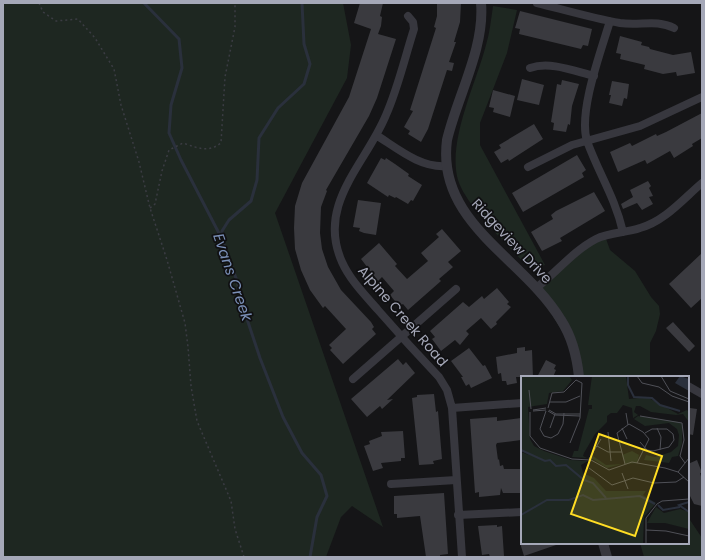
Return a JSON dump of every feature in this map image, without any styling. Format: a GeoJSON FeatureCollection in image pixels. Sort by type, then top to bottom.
{"type":"FeatureCollection","features":[{"type":"Feature","properties":{"kind":"street","name":"Ridgeview Drive"},"geometry":{"type":"LineString","coordinates":[[481,3],[480,29],[450,129],[446,149],[446,166],[454,195],[466,214],[536,288],[557,313],[567,330],[575,352],[579,376]]}},
{"type":"Feature","properties":{"kind":"street"},"geometry":{"type":"LineString","coordinates":[[537,3],[610,21],[632,24],[662,23],[674,28]]}},
{"type":"Feature","properties":{"kind":"street","name":"Alpine Creek Road"},"geometry":{"type":"LineString","coordinates":[[408,16],[413,22],[414,29],[389,108],[376,135],[343,190],[334,219],[334,234],[342,261],[348,274],[401,336],[439,377],[447,390],[452,408],[462,557]]}},
{"type":"Feature","properties":{"kind":"street"},"geometry":{"type":"LineString","coordinates":[[610,21],[594,76],[585,115],[587,140],[616,204],[623,232]]}},
{"type":"Feature","properties":{"kind":"street"},"geometry":{"type":"LineString","coordinates":[[530,68],[538,66],[552,66],[594,76]]}},
{"type":"Feature","properties":{"kind":"street"},"geometry":{"type":"LineString","coordinates":[[528,166],[557,151],[587,140],[640,126],[702,97]]}},
{"type":"Feature","properties":{"kind":"street"},"geometry":{"type":"LineString","coordinates":[[376,135],[421,162],[432,165],[446,166]]}},
{"type":"Feature","properties":{"kind":"street"},"geometry":{"type":"LineString","coordinates":[[536,288],[584,246],[601,237],[641,228],[654,223],[665,216],[702,183]]}},
{"type":"Feature","properties":{"kind":"street"},"geometry":{"type":"LineString","coordinates":[[353,379],[456,289]]}},
{"type":"Feature","properties":{"kind":"street"},"geometry":{"type":"LineString","coordinates":[[689,387],[702,394]]}},
{"type":"Feature","properties":{"kind":"street"},"geometry":{"type":"LineString","coordinates":[[452,408],[521,403]]}},
{"type":"Feature","properties":{"kind":"street"},"geometry":{"type":"LineString","coordinates":[[391,484],[456,480]]}},
{"type":"Feature","properties":{"kind":"street"},"geometry":{"type":"LineString","coordinates":[[458,515],[521,512]]}},
{"type":"Feature","properties":{"kind":"street"},"geometry":{"type":"LineString","coordinates":[[603,544],[607,557]]}},
{"type":"Feature","properties":{"kind":"path"},"geometry":{"type":"LineString","coordinates":[[39,3],[43,12],[56,21],[78,19],[95,38],[114,69],[121,105],[139,162],[150,208],[168,260],[184,323],[188,347],[191,386],[197,421],[232,501],[235,529],[244,557]]}},
{"type":"Feature","properties":{"kind":"path"},"geometry":{"type":"LineString","coordinates":[[150,208],[155,204],[168,150],[183,143],[202,149],[214,149],[221,143],[225,77],[235,27],[235,3]]}},
{"type":"Feature","properties":{"kind":"shaded area"},"geometry":{"type":"Polygon","coordinates":[[[3,3],[343,3],[351,45],[347,78],[275,213],[383,527],[352,506],[341,517],[326,557],[3,557],[3,3]]]}},
{"type":"Feature","properties":{"kind":"shaded area"},"geometry":{"type":"Polygon","coordinates":[[[493,6],[517,10],[507,53],[480,123],[480,145],[545,265],[535,268],[526,265],[478,213],[462,190],[458,180],[456,148],[459,130],[487,40],[493,6]]]}},
{"type":"Feature","properties":{"kind":"shaded area"},"geometry":{"type":"Polygon","coordinates":[[[605,236],[610,250],[635,271],[651,297],[659,306],[660,314],[656,331],[650,343],[650,375],[579,376],[575,353],[536,288],[575,254],[605,236]]]}},
{"type":"Feature","properties":{"kind":"shaded area"},"geometry":{"type":"Polygon","coordinates":[[[689,518],[702,538],[702,557],[644,557],[640,544],[689,544],[689,518]]]}},
{"type":"Feature","properties":{"kind":"building"},"geometry":{"type":"Polygon","coordinates":[[[360,3],[383,3],[380,16],[382,17],[381,26],[378,34],[396,39],[377,98],[369,116],[326,190],[327,191],[321,207],[320,233],[322,249],[328,267],[341,290],[371,322],[374,327],[372,329],[376,334],[343,364],[330,350],[332,348],[329,345],[346,329],[325,306],[323,308],[310,290],[301,270],[295,249],[295,206],[302,183],[349,97],[371,29],[354,23],[360,3]]]}},
{"type":"Feature","properties":{"kind":"building"},"geometry":{"type":"Polygon","coordinates":[[[461,3],[460,22],[454,42],[456,42],[449,62],[454,63],[452,71],[447,70],[428,129],[421,142],[408,134],[410,131],[404,127],[413,111],[410,110],[436,28],[434,27],[437,16],[437,4],[461,3]]]}},
{"type":"Feature","properties":{"kind":"building"},"geometry":{"type":"Polygon","coordinates":[[[520,11],[592,29],[588,46],[583,45],[581,49],[519,34],[520,29],[515,28],[520,11]]]}},
{"type":"Feature","properties":{"kind":"building"},"geometry":{"type":"Polygon","coordinates":[[[620,36],[642,42],[641,45],[649,47],[650,49],[673,55],[691,52],[695,73],[677,76],[676,72],[663,74],[644,69],[645,65],[620,59],[621,54],[616,53],[620,36]]]}},
{"type":"Feature","properties":{"kind":"building"},"geometry":{"type":"Polygon","coordinates":[[[522,79],[544,85],[539,105],[517,100],[522,79]]]}},
{"type":"Feature","properties":{"kind":"building"},"geometry":{"type":"Polygon","coordinates":[[[562,80],[579,84],[572,106],[570,125],[568,124],[566,132],[553,130],[554,123],[551,122],[557,84],[561,85],[562,80]]]}},
{"type":"Feature","properties":{"kind":"building"},"geometry":{"type":"Polygon","coordinates":[[[612,81],[629,84],[627,99],[624,98],[622,106],[609,103],[612,81]]]}},
{"type":"Feature","properties":{"kind":"building"},"geometry":{"type":"Polygon","coordinates":[[[493,90],[515,96],[510,117],[493,112],[494,108],[489,107],[493,90]]]}},
{"type":"Feature","properties":{"kind":"building"},"geometry":{"type":"Polygon","coordinates":[[[702,113],[702,138],[692,144],[693,146],[674,158],[670,151],[647,164],[645,160],[618,172],[610,152],[630,143],[632,146],[656,134],[657,136],[702,113]]]}},
{"type":"Feature","properties":{"kind":"building"},"geometry":{"type":"Polygon","coordinates":[[[534,124],[543,139],[509,161],[508,159],[501,163],[494,152],[501,148],[499,145],[534,124]]]}},
{"type":"Feature","properties":{"kind":"building"},"geometry":{"type":"Polygon","coordinates":[[[577,155],[586,170],[582,173],[584,177],[523,212],[512,193],[577,155]]]}},
{"type":"Feature","properties":{"kind":"building"},"geometry":{"type":"Polygon","coordinates":[[[381,158],[385,160],[386,158],[409,174],[408,176],[422,185],[413,201],[411,200],[408,204],[396,197],[395,198],[389,195],[388,197],[367,183],[381,158]]]}},
{"type":"Feature","properties":{"kind":"building"},"geometry":{"type":"Polygon","coordinates":[[[648,181],[651,186],[649,188],[653,196],[649,197],[653,204],[642,210],[637,203],[623,209],[621,204],[633,197],[630,190],[648,181]]]}},
{"type":"Feature","properties":{"kind":"building"},"geometry":{"type":"Polygon","coordinates":[[[594,192],[605,211],[560,238],[562,241],[542,251],[531,232],[553,219],[551,215],[556,211],[594,192]]]}},
{"type":"Feature","properties":{"kind":"building"},"geometry":{"type":"Polygon","coordinates":[[[358,200],[381,203],[376,235],[364,233],[359,231],[360,228],[353,227],[358,200]]]}},
{"type":"Feature","properties":{"kind":"building"},"geometry":{"type":"Polygon","coordinates":[[[442,229],[461,251],[448,262],[453,267],[439,279],[441,281],[408,310],[403,304],[399,306],[390,295],[394,291],[382,277],[378,281],[361,259],[379,243],[397,264],[395,266],[407,279],[428,261],[421,253],[439,237],[436,234],[442,229]]]}},
{"type":"Feature","properties":{"kind":"building"},"geometry":{"type":"Polygon","coordinates":[[[702,253],[702,298],[691,308],[669,284],[702,253]]]}},
{"type":"Feature","properties":{"kind":"building"},"geometry":{"type":"Polygon","coordinates":[[[497,288],[509,302],[507,304],[511,307],[496,322],[497,324],[491,329],[481,318],[466,331],[469,334],[460,345],[455,340],[441,351],[432,339],[435,337],[430,331],[463,302],[469,307],[482,296],[484,299],[497,288]]]}},
{"type":"Feature","properties":{"kind":"building"},"geometry":{"type":"Polygon","coordinates":[[[673,322],[695,346],[689,352],[666,328],[673,322]]]}},
{"type":"Feature","properties":{"kind":"building"},"geometry":{"type":"Polygon","coordinates":[[[525,347],[525,351],[532,350],[533,376],[516,377],[517,383],[507,385],[506,381],[502,381],[501,373],[498,374],[496,357],[517,353],[517,348],[525,347]]]}},
{"type":"Feature","properties":{"kind":"building"},"geometry":{"type":"Polygon","coordinates":[[[469,348],[483,366],[485,365],[492,378],[471,388],[469,384],[466,386],[461,377],[463,377],[451,361],[469,348]]]}},
{"type":"Feature","properties":{"kind":"building"},"geometry":{"type":"Polygon","coordinates":[[[398,359],[403,365],[406,362],[415,373],[387,400],[393,399],[382,409],[380,406],[367,417],[351,399],[398,359]]]}},
{"type":"Feature","properties":{"kind":"building"},"geometry":{"type":"Polygon","coordinates":[[[546,360],[556,365],[553,376],[538,376],[546,360]]]}},
{"type":"Feature","properties":{"kind":"building"},"geometry":{"type":"Polygon","coordinates":[[[434,394],[436,412],[438,411],[442,459],[433,461],[434,464],[419,465],[412,398],[417,397],[417,395],[434,394]]]}},
{"type":"Feature","properties":{"kind":"building"},"geometry":{"type":"Polygon","coordinates":[[[689,408],[697,409],[693,435],[689,434],[689,408]]]}},
{"type":"Feature","properties":{"kind":"building"},"geometry":{"type":"Polygon","coordinates":[[[497,417],[497,421],[521,418],[521,440],[497,443],[496,445],[500,466],[503,465],[504,469],[521,469],[521,493],[503,493],[501,488],[500,495],[479,497],[479,492],[475,493],[470,419],[497,417]]]}},
{"type":"Feature","properties":{"kind":"building"},"geometry":{"type":"Polygon","coordinates":[[[403,431],[405,458],[401,458],[401,461],[381,463],[383,468],[373,471],[364,446],[370,444],[369,441],[382,436],[381,432],[403,431]]]}},
{"type":"Feature","properties":{"kind":"building"},"geometry":{"type":"Polygon","coordinates":[[[697,460],[702,473],[700,473],[702,480],[702,506],[694,504],[689,494],[689,464],[697,460]]]}},
{"type":"Feature","properties":{"kind":"building"},"geometry":{"type":"Polygon","coordinates":[[[444,493],[448,554],[440,555],[440,557],[426,557],[420,516],[397,518],[397,514],[394,514],[394,496],[444,493]]]}},
{"type":"Feature","properties":{"kind":"building"},"geometry":{"type":"Polygon","coordinates":[[[497,525],[497,527],[502,526],[504,556],[490,557],[489,554],[482,555],[478,526],[497,525]]]}},
{"type":"Feature","properties":{"kind":"building"},"geometry":{"type":"Polygon","coordinates":[[[520,543],[559,544],[524,556],[520,543]]]}},
{"type":"Feature","properties":{"kind":"waterway","name":"Evans Creek"},"geometry":{"type":"LineString","coordinates":[[144,3],[179,39],[182,68],[171,105],[169,133],[181,160],[222,239],[237,281],[243,307],[260,358],[283,417],[302,453],[321,475],[327,496],[317,517],[310,557]]}},
{"type":"Feature","properties":{"kind":"waterway"},"geometry":{"type":"LineString","coordinates":[[222,237],[222,231],[229,220],[251,201],[257,180],[259,138],[278,108],[304,84],[310,64],[304,44],[302,3]]}}]}
